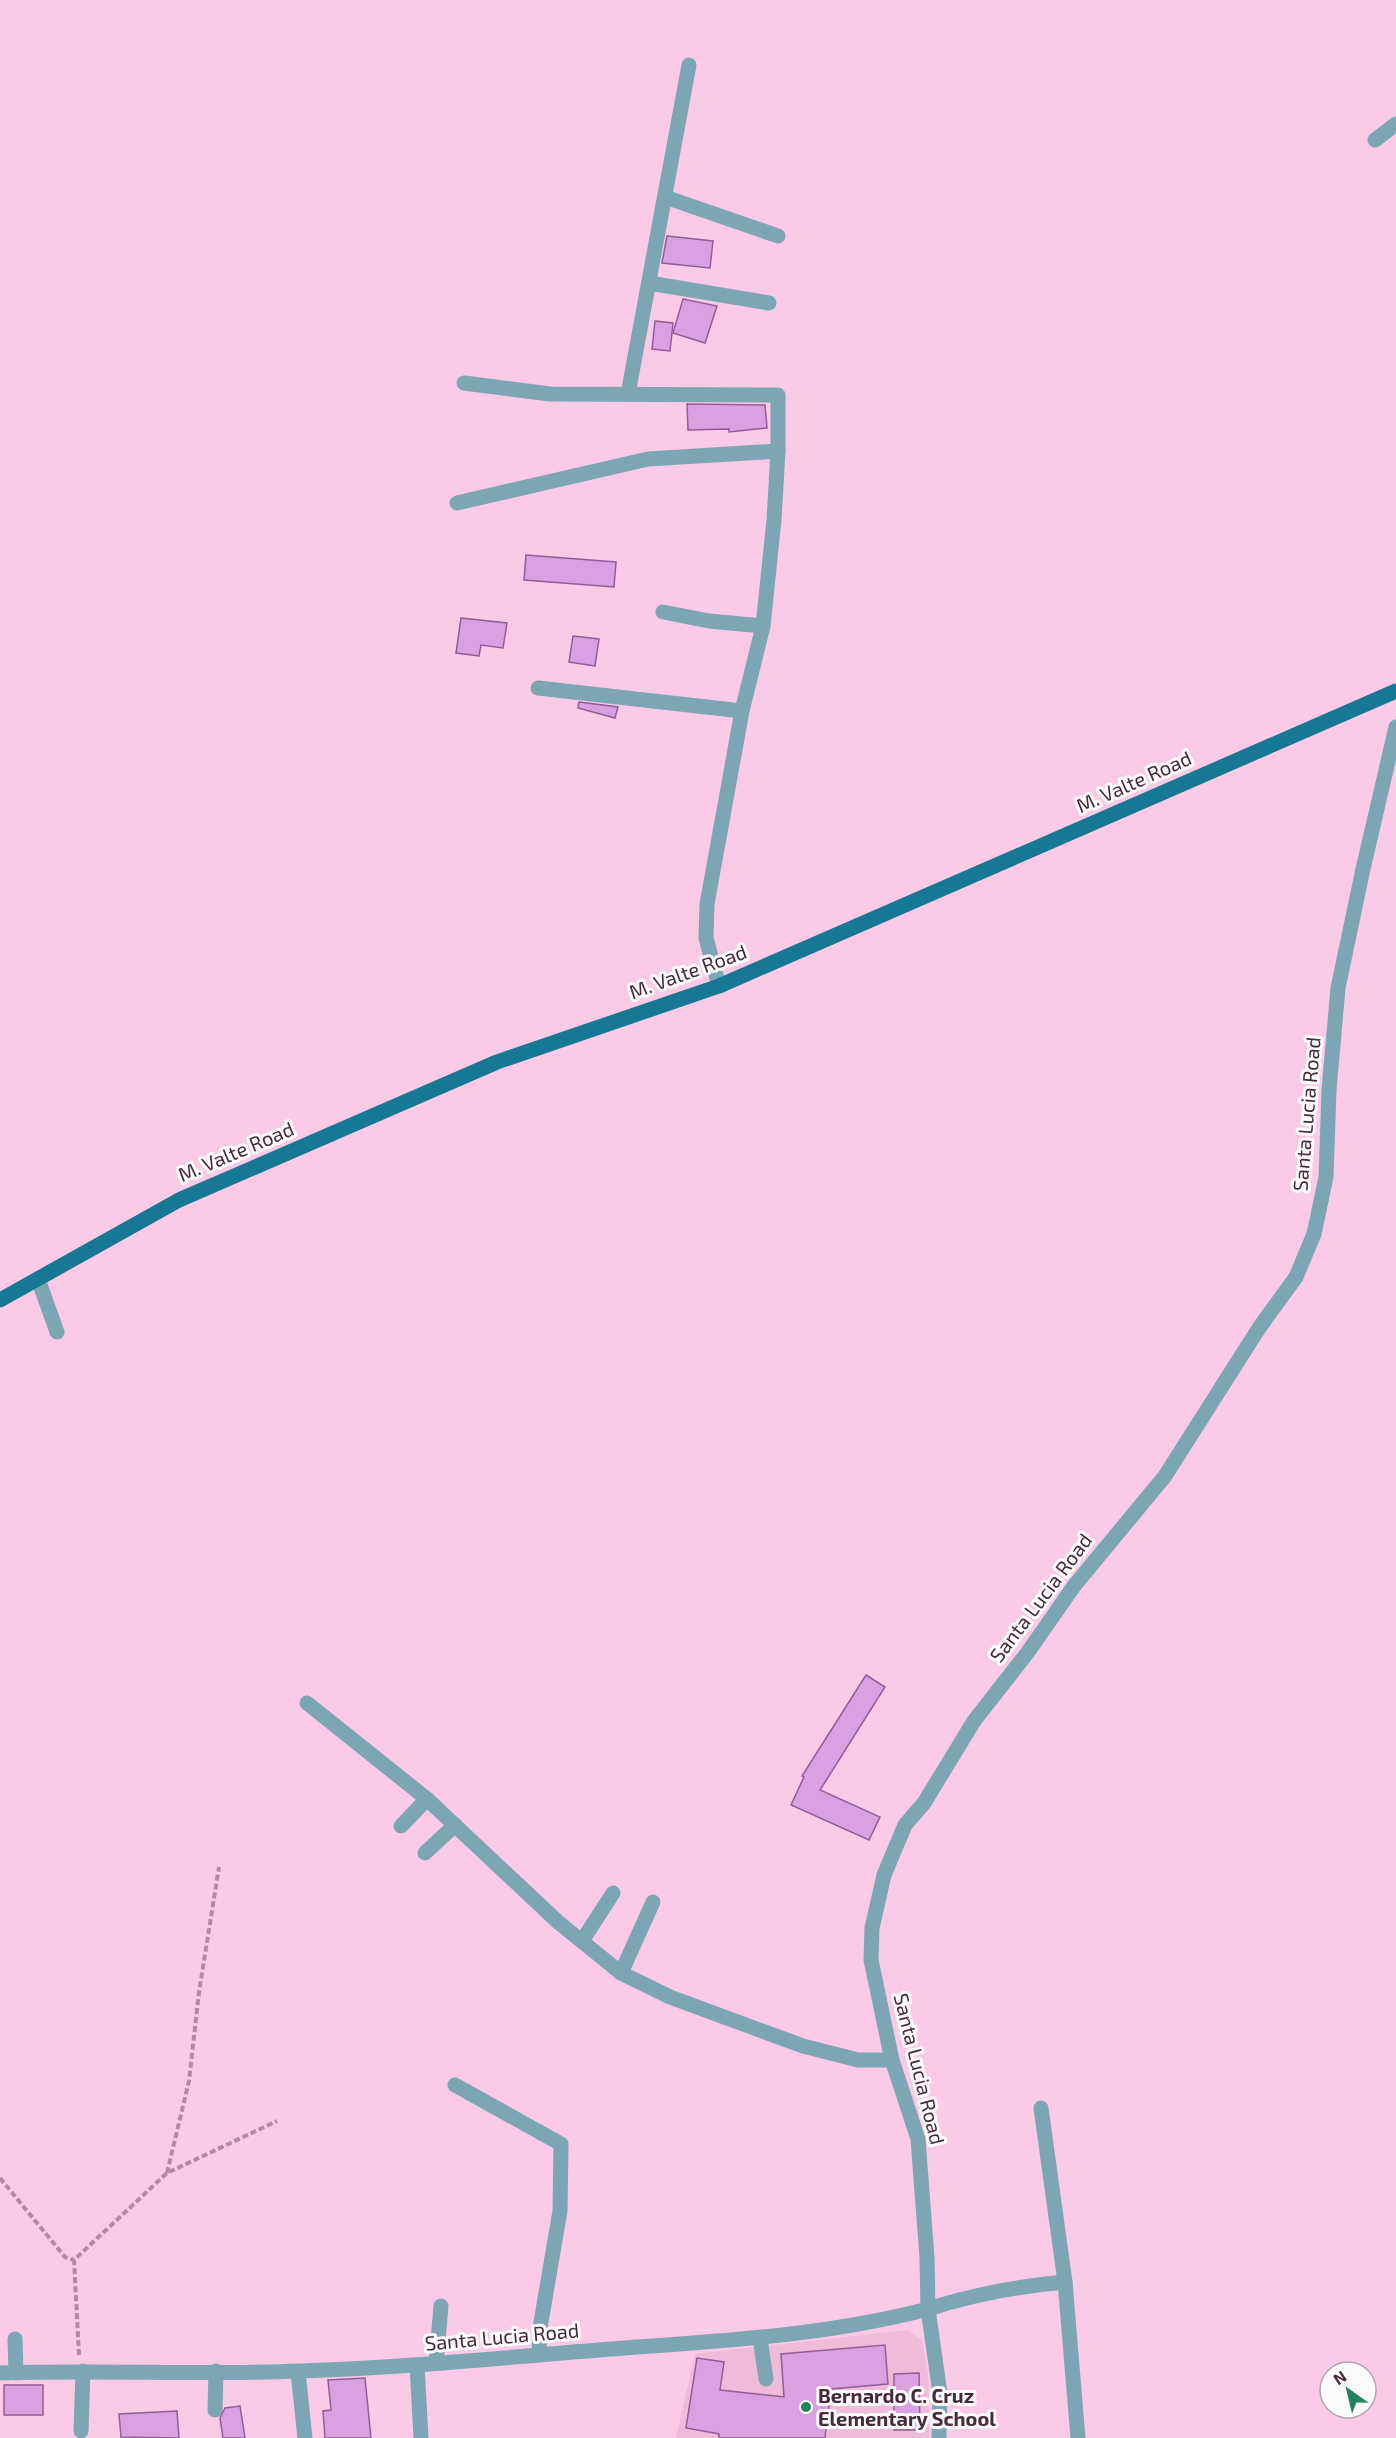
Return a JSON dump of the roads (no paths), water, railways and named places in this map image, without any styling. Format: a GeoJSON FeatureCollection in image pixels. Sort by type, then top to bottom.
{"type":"FeatureCollection","features":[{"type":"Feature","properties":{"kind":"main road","name":"M. Valte Road"},"geometry":{"type":"LineString","coordinates":[[0,1300],[178,1200],[497,1062],[718,986],[1396,691]]}},
{"type":"Feature","properties":{"kind":"street"},"geometry":{"type":"LineString","coordinates":[[628,394],[689,65]]}},
{"type":"Feature","properties":{"kind":"street"},"geometry":{"type":"LineString","coordinates":[[1375,140],[1396,124]]}},
{"type":"Feature","properties":{"kind":"street"},"geometry":{"type":"LineString","coordinates":[[665,197],[778,236]]}},
{"type":"Feature","properties":{"kind":"street"},"geometry":{"type":"LineString","coordinates":[[649,283],[769,303]]}},
{"type":"Feature","properties":{"kind":"street"},"geometry":{"type":"LineString","coordinates":[[464,383],[550,394],[778,395],[774,520],[763,626],[742,711],[707,904],[706,938],[718,986]]}},
{"type":"Feature","properties":{"kind":"street"},"geometry":{"type":"LineString","coordinates":[[457,503],[648,459],[778,451]]}},
{"type":"Feature","properties":{"kind":"street"},"geometry":{"type":"LineString","coordinates":[[663,612],[709,621],[763,626]]}},
{"type":"Feature","properties":{"kind":"street"},"geometry":{"type":"LineString","coordinates":[[538,688],[742,711]]}},
{"type":"Feature","properties":{"kind":"street","name":"Santa Lucia Road"},"geometry":{"type":"LineString","coordinates":[[8,2373],[298,2372],[417,2365],[799,2335],[873,2323],[928,2309],[927,2258],[918,2139],[892,2060],[872,1960],[872,1928],[884,1875],[905,1826],[924,1803],[974,1721],[1028,1652],[1074,1586],[1165,1476],[1259,1328],[1296,1277],[1314,1234],[1326,1177],[1329,1090],[1338,988],[1396,727]]}},
{"type":"Feature","properties":{"kind":"street"},"geometry":{"type":"LineString","coordinates":[[38,1279],[57,1332]]}},
{"type":"Feature","properties":{"kind":"street"},"geometry":{"type":"LineString","coordinates":[[307,1703],[427,1799],[558,1922],[621,1973],[669,1997],[803,2046],[858,2060],[892,2060]]}},
{"type":"Feature","properties":{"kind":"street"},"geometry":{"type":"LineString","coordinates":[[401,1826],[427,1799]]}},
{"type":"Feature","properties":{"kind":"street"},"geometry":{"type":"LineString","coordinates":[[425,1853],[454,1825]]}},
{"type":"Feature","properties":{"kind":"street"},"geometry":{"type":"LineString","coordinates":[[582,1941],[613,1893]]}},
{"type":"Feature","properties":{"kind":"street"},"geometry":{"type":"LineString","coordinates":[[621,1973],[653,1902]]}},
{"type":"Feature","properties":{"kind":"street"},"geometry":{"type":"LineString","coordinates":[[455,2085],[561,2144],[560,2211],[540,2328],[539,2355]]}},
{"type":"Feature","properties":{"kind":"street"},"geometry":{"type":"LineString","coordinates":[[1041,2108],[1065,2282],[1078,2438]]}},
{"type":"Feature","properties":{"kind":"street"},"geometry":{"type":"LineString","coordinates":[[939,2438],[940,2393],[928,2309],[1028,2285],[1065,2282]]}},
{"type":"Feature","properties":{"kind":"street"},"geometry":{"type":"LineString","coordinates":[[436,2363],[441,2306]]}},
{"type":"Feature","properties":{"kind":"street"},"geometry":{"type":"LineString","coordinates":[[760,2338],[766,2379]]}},
{"type":"Feature","properties":{"kind":"street"},"geometry":{"type":"LineString","coordinates":[[8,2373],[15,2339]]}},
{"type":"Feature","properties":{"kind":"street"},"geometry":{"type":"LineString","coordinates":[[417,2365],[421,2438]]}},
{"type":"Feature","properties":{"kind":"street"},"geometry":{"type":"LineString","coordinates":[[81,2371],[81,2431]]}},
{"type":"Feature","properties":{"kind":"street"},"geometry":{"type":"LineString","coordinates":[[215,2410],[216,2371]]}},
{"type":"Feature","properties":{"kind":"street"},"geometry":{"type":"LineString","coordinates":[[298,2372],[305,2438]]}},
{"type":"Feature","properties":{"kind":"place","name":"Bernardo C. Cruz Elementary School"},"geometry":{"type":"Point","coordinates":[806,2407]}}]}
